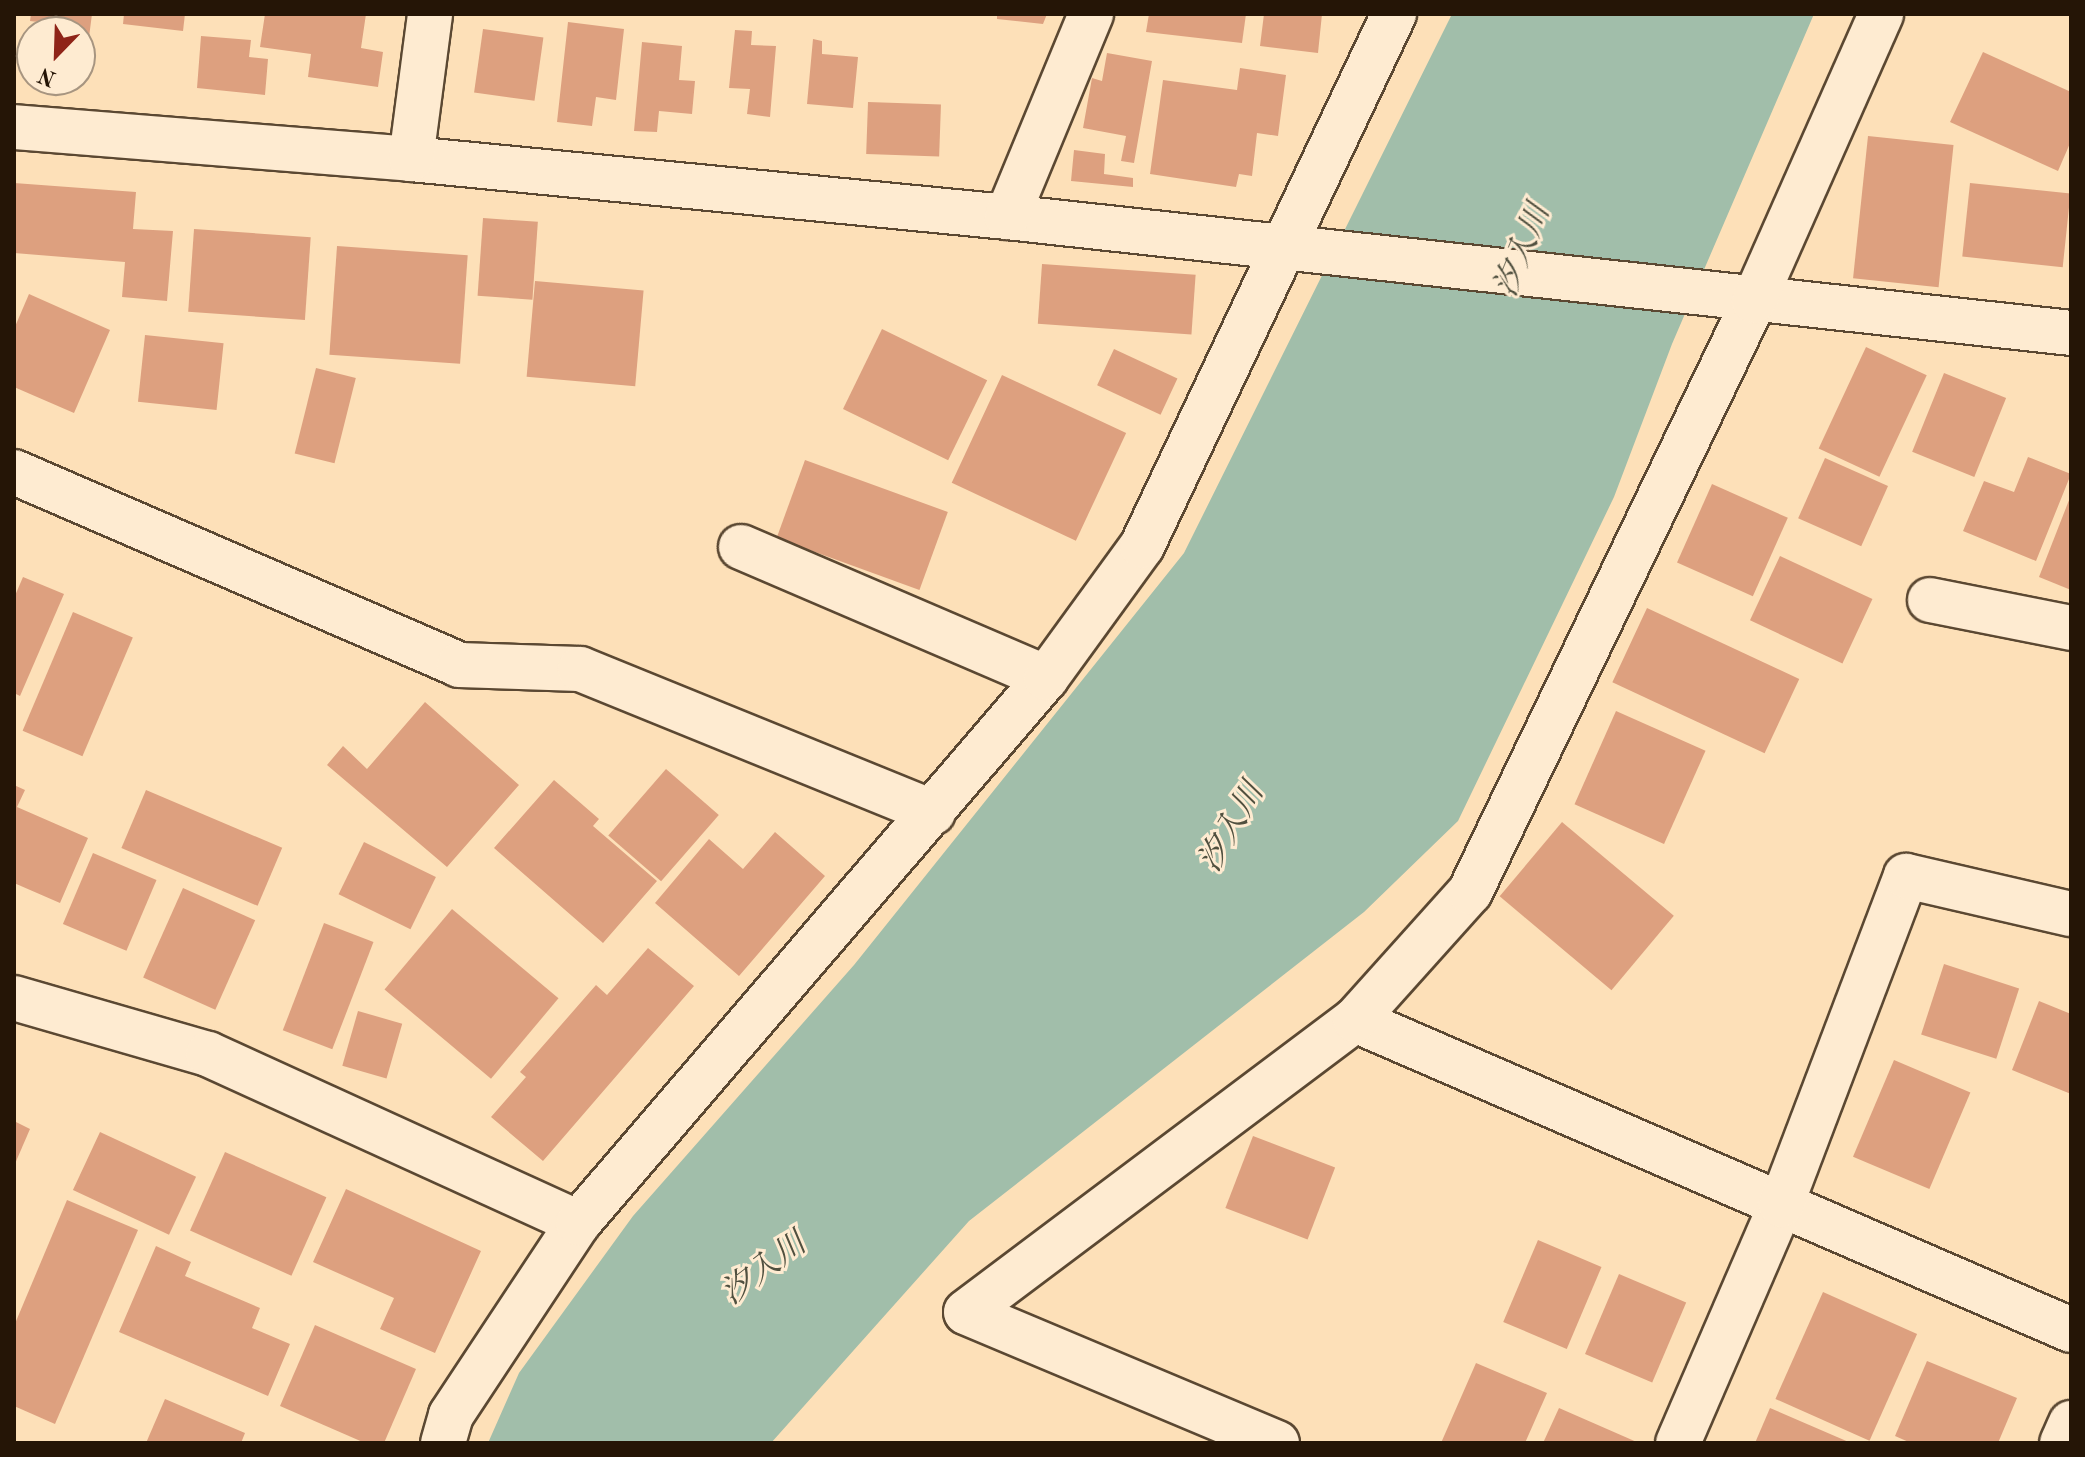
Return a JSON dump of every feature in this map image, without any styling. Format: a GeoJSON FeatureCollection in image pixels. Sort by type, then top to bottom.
{"type":"FeatureCollection","features":[{"type":"Feature","properties":{"kind":"street"},"geometry":{"type":"LineString","coordinates":[[411,159],[430,14]]}},
{"type":"Feature","properties":{"kind":"street"},"geometry":{"type":"LineString","coordinates":[[1007,217],[1091,14]]}},
{"type":"Feature","properties":{"kind":"street"},"geometry":{"type":"LineString","coordinates":[[443,1443],[451,1415],[578,1223],[1046,678],[1142,546],[1394,14]]}},
{"type":"Feature","properties":{"kind":"street"},"geometry":{"type":"LineString","coordinates":[[1277,1443],[966,1312],[1355,1020],[1470,892],[1754,301],[1881,14]]}},
{"type":"Feature","properties":{"kind":"street"},"geometry":{"type":"LineString","coordinates":[[14,127],[411,159],[1007,217],[1754,301],[2071,333]]}},
{"type":"Feature","properties":{"kind":"street"},"geometry":{"type":"LineString","coordinates":[[14,472],[459,665],[580,669],[933,812]]}},
{"type":"Feature","properties":{"kind":"street"},"geometry":{"type":"LineString","coordinates":[[741,547],[1046,678]]}},
{"type":"Feature","properties":{"kind":"street"},"geometry":{"type":"LineString","coordinates":[[1930,600],[2071,628]]}},
{"type":"Feature","properties":{"kind":"street"},"geometry":{"type":"LineString","coordinates":[[1678,1443],[1781,1205],[1906,876],[2071,914]]}},
{"type":"Feature","properties":{"kind":"street"},"geometry":{"type":"LineString","coordinates":[[14,998],[208,1054],[578,1223]]}},
{"type":"Feature","properties":{"kind":"street"},"geometry":{"type":"LineString","coordinates":[[1355,1020],[2071,1330]]}},
{"type":"Feature","properties":{"kind":"street"},"geometry":{"type":"LineString","coordinates":[[2062,1443],[2071,1423]]}},
{"type":"Feature","properties":{"kind":"water","name":"汐入川"},"geometry":{"type":"Polygon","coordinates":[[[1452,14],[1814,14],[1672,344],[1614,497],[1458,821],[1364,912],[969,1221],[771,1443],[488,1443],[519,1373],[633,1216],[854,965],[1184,553],[1452,14]]]}},
{"type":"Feature","properties":{"kind":"building"},"geometry":{"type":"Polygon","coordinates":[[[31,14],[92,14],[92,16],[31,14]]]}},
{"type":"Feature","properties":{"kind":"building"},"geometry":{"type":"Polygon","coordinates":[[[124,14],[185,14],[183,31],[123,24],[124,14]]]}},
{"type":"Feature","properties":{"kind":"building"},"geometry":{"type":"Polygon","coordinates":[[[265,14],[366,14],[361,48],[383,52],[378,87],[308,77],[311,54],[260,47],[265,14]]]}},
{"type":"Feature","properties":{"kind":"building"},"geometry":{"type":"Polygon","coordinates":[[[997,14],[1047,14],[1043,24],[997,19],[997,14]]]}},
{"type":"Feature","properties":{"kind":"building"},"geometry":{"type":"Polygon","coordinates":[[[1149,14],[1246,14],[1242,43],[1146,32],[1149,14]]]}},
{"type":"Feature","properties":{"kind":"building"},"geometry":{"type":"Polygon","coordinates":[[[1264,14],[1322,14],[1318,53],[1260,46],[1264,14]]]}},
{"type":"Feature","properties":{"kind":"building"},"geometry":{"type":"Polygon","coordinates":[[[568,22],[624,29],[616,100],[596,97],[592,126],[557,122],[568,22]]]}},
{"type":"Feature","properties":{"kind":"building"},"geometry":{"type":"Polygon","coordinates":[[[483,29],[543,37],[534,101],[474,92],[483,29]]]}},
{"type":"Feature","properties":{"kind":"building"},"geometry":{"type":"Polygon","coordinates":[[[735,30],[752,31],[751,45],[776,46],[770,117],[747,114],[750,89],[729,88],[735,30]]]}},
{"type":"Feature","properties":{"kind":"building"},"geometry":{"type":"Polygon","coordinates":[[[201,36],[251,40],[249,57],[268,59],[265,95],[197,88],[201,36]]]}},
{"type":"Feature","properties":{"kind":"building"},"geometry":{"type":"Polygon","coordinates":[[[813,39],[822,41],[822,54],[858,57],[853,108],[807,104],[813,39]]]}},
{"type":"Feature","properties":{"kind":"building"},"geometry":{"type":"Polygon","coordinates":[[[642,42],[682,46],[679,80],[695,81],[692,114],[659,111],[657,132],[634,131],[642,42]]]}},
{"type":"Feature","properties":{"kind":"building"},"geometry":{"type":"Polygon","coordinates":[[[1983,52],[2071,92],[2071,141],[2058,171],[1950,122],[1983,52]]]}},
{"type":"Feature","properties":{"kind":"building"},"geometry":{"type":"Polygon","coordinates":[[[1107,53],[1152,61],[1134,163],[1121,161],[1126,136],[1083,128],[1092,78],[1102,81],[1107,53]]]}},
{"type":"Feature","properties":{"kind":"building"},"geometry":{"type":"Polygon","coordinates":[[[1240,68],[1286,75],[1278,136],[1257,133],[1252,176],[1239,174],[1236,187],[1150,174],[1163,80],[1237,90],[1240,68]]]}},
{"type":"Feature","properties":{"kind":"building"},"geometry":{"type":"Polygon","coordinates":[[[868,102],[941,105],[939,157],[866,154],[868,102]]]}},
{"type":"Feature","properties":{"kind":"building"},"geometry":{"type":"Polygon","coordinates":[[[1868,136],[1954,145],[1939,287],[1853,278],[1868,136]]]}},
{"type":"Feature","properties":{"kind":"building"},"geometry":{"type":"Polygon","coordinates":[[[1074,150],[1105,154],[1104,174],[1133,178],[1133,187],[1071,181],[1074,150]]]}},
{"type":"Feature","properties":{"kind":"building"},"geometry":{"type":"Polygon","coordinates":[[[14,183],[136,192],[133,229],[173,231],[167,301],[122,297],[125,262],[14,253],[14,183]]]}},
{"type":"Feature","properties":{"kind":"building"},"geometry":{"type":"Polygon","coordinates":[[[1970,183],[2070,194],[2063,267],[1962,257],[1970,183]]]}},
{"type":"Feature","properties":{"kind":"building"},"geometry":{"type":"Polygon","coordinates":[[[483,218],[538,222],[532,300],[478,296],[483,218]]]}},
{"type":"Feature","properties":{"kind":"building"},"geometry":{"type":"Polygon","coordinates":[[[194,229],[311,237],[305,320],[188,312],[194,229]]]}},
{"type":"Feature","properties":{"kind":"building"},"geometry":{"type":"Polygon","coordinates":[[[337,246],[468,255],[460,364],[329,355],[337,246]]]}},
{"type":"Feature","properties":{"kind":"building"},"geometry":{"type":"Polygon","coordinates":[[[1042,264],[1196,275],[1191,335],[1038,324],[1042,264]]]}},
{"type":"Feature","properties":{"kind":"building"},"geometry":{"type":"Polygon","coordinates":[[[535,281],[644,290],[635,386],[527,377],[535,281]]]}},
{"type":"Feature","properties":{"kind":"building"},"geometry":{"type":"Polygon","coordinates":[[[29,294],[110,330],[74,413],[14,387],[14,329],[29,294]]]}},
{"type":"Feature","properties":{"kind":"building"},"geometry":{"type":"Polygon","coordinates":[[[882,329],[987,380],[948,460],[843,409],[882,329]]]}},
{"type":"Feature","properties":{"kind":"building"},"geometry":{"type":"Polygon","coordinates":[[[145,335],[224,343],[217,410],[138,402],[145,335]]]}},
{"type":"Feature","properties":{"kind":"building"},"geometry":{"type":"Polygon","coordinates":[[[1866,347],[1927,375],[1879,477],[1819,449],[1866,347]]]}},
{"type":"Feature","properties":{"kind":"building"},"geometry":{"type":"Polygon","coordinates":[[[1114,349],[1177,379],[1161,415],[1097,385],[1114,349]]]}},
{"type":"Feature","properties":{"kind":"building"},"geometry":{"type":"Polygon","coordinates":[[[316,368],[356,378],[334,463],[295,453],[316,368]]]}},
{"type":"Feature","properties":{"kind":"building"},"geometry":{"type":"Polygon","coordinates":[[[1944,373],[2006,398],[1974,477],[1912,452],[1944,373]]]}},
{"type":"Feature","properties":{"kind":"building"},"geometry":{"type":"Polygon","coordinates":[[[1002,375],[1126,433],[1076,541],[952,483],[1002,375]]]}},
{"type":"Feature","properties":{"kind":"building"},"geometry":{"type":"Polygon","coordinates":[[[2028,457],[2071,474],[2036,561],[1963,531],[1984,481],[2014,492],[2028,457]]]}},
{"type":"Feature","properties":{"kind":"building"},"geometry":{"type":"Polygon","coordinates":[[[1825,458],[1888,486],[1861,546],[1798,518],[1825,458]]]}},
{"type":"Feature","properties":{"kind":"building"},"geometry":{"type":"Polygon","coordinates":[[[805,460],[948,512],[919,590],[777,538],[805,460]]]}},
{"type":"Feature","properties":{"kind":"building"},"geometry":{"type":"Polygon","coordinates":[[[1712,484],[1788,518],[1753,596],[1677,563],[1712,484]]]}},
{"type":"Feature","properties":{"kind":"building"},"geometry":{"type":"Polygon","coordinates":[[[2071,495],[2071,590],[2039,577],[2071,495]]]}},
{"type":"Feature","properties":{"kind":"building"},"geometry":{"type":"Polygon","coordinates":[[[1780,556],[1872,599],[1842,663],[1750,620],[1780,556]]]}},
{"type":"Feature","properties":{"kind":"building"},"geometry":{"type":"Polygon","coordinates":[[[23,577],[64,594],[20,696],[14,693],[14,598],[23,577]]]}},
{"type":"Feature","properties":{"kind":"building"},"geometry":{"type":"Polygon","coordinates":[[[1647,608],[1799,679],[1765,753],[1612,682],[1647,608]]]}},
{"type":"Feature","properties":{"kind":"building"},"geometry":{"type":"Polygon","coordinates":[[[73,612],[133,637],[82,756],[23,731],[73,612]]]}},
{"type":"Feature","properties":{"kind":"building"},"geometry":{"type":"Polygon","coordinates":[[[425,702],[519,785],[447,867],[327,765],[343,746],[367,769],[425,702]]]}},
{"type":"Feature","properties":{"kind":"building"},"geometry":{"type":"Polygon","coordinates":[[[1616,711],[1706,751],[1664,844],[1575,804],[1616,711]]]}},
{"type":"Feature","properties":{"kind":"building"},"geometry":{"type":"Polygon","coordinates":[[[666,769],[719,815],[661,881],[608,835],[666,769]]]}},
{"type":"Feature","properties":{"kind":"building"},"geometry":{"type":"Polygon","coordinates":[[[554,780],[599,819],[593,826],[657,881],[603,943],[494,848],[554,780]]]}},
{"type":"Feature","properties":{"kind":"building"},"geometry":{"type":"Polygon","coordinates":[[[14,785],[25,790],[17,807],[88,838],[60,903],[14,883],[14,785]]]}},
{"type":"Feature","properties":{"kind":"building"},"geometry":{"type":"Polygon","coordinates":[[[146,790],[282,848],[258,906],[121,848],[146,790]]]}},
{"type":"Feature","properties":{"kind":"building"},"geometry":{"type":"Polygon","coordinates":[[[1562,822],[1674,916],[1611,990],[1500,896],[1562,822]]]}},
{"type":"Feature","properties":{"kind":"building"},"geometry":{"type":"Polygon","coordinates":[[[775,832],[825,876],[739,976],[655,903],[709,839],[743,869],[775,832]]]}},
{"type":"Feature","properties":{"kind":"building"},"geometry":{"type":"Polygon","coordinates":[[[364,842],[436,877],[410,929],[339,894],[364,842]]]}},
{"type":"Feature","properties":{"kind":"building"},"geometry":{"type":"Polygon","coordinates":[[[93,853],[157,880],[126,951],[63,924],[93,853]]]}},
{"type":"Feature","properties":{"kind":"building"},"geometry":{"type":"Polygon","coordinates":[[[183,888],[255,920],[215,1010],[143,978],[183,888]]]}},
{"type":"Feature","properties":{"kind":"building"},"geometry":{"type":"Polygon","coordinates":[[[452,909],[558,998],[491,1079],[385,989],[452,909]]]}},
{"type":"Feature","properties":{"kind":"building"},"geometry":{"type":"Polygon","coordinates":[[[324,923],[373,942],[332,1049],[283,1030],[324,923]]]}},
{"type":"Feature","properties":{"kind":"building"},"geometry":{"type":"Polygon","coordinates":[[[648,948],[694,986],[543,1161],[491,1117],[526,1077],[520,1072],[596,985],[607,995],[648,948]]]}},
{"type":"Feature","properties":{"kind":"building"},"geometry":{"type":"Polygon","coordinates":[[[1944,964],[2019,988],[1996,1059],[1921,1034],[1944,964]]]}},
{"type":"Feature","properties":{"kind":"building"},"geometry":{"type":"Polygon","coordinates":[[[2039,1001],[2071,1014],[2071,1094],[2012,1070],[2039,1001]]]}},
{"type":"Feature","properties":{"kind":"building"},"geometry":{"type":"Polygon","coordinates":[[[358,1011],[402,1024],[387,1078],[342,1066],[358,1011]]]}},
{"type":"Feature","properties":{"kind":"building"},"geometry":{"type":"Polygon","coordinates":[[[1894,1060],[1970,1092],[1929,1189],[1853,1157],[1894,1060]]]}},
{"type":"Feature","properties":{"kind":"building"},"geometry":{"type":"Polygon","coordinates":[[[14,1121],[30,1129],[14,1166],[14,1121]]]}},
{"type":"Feature","properties":{"kind":"building"},"geometry":{"type":"Polygon","coordinates":[[[100,1132],[196,1177],[169,1235],[73,1190],[100,1132]]]}},
{"type":"Feature","properties":{"kind":"building"},"geometry":{"type":"Polygon","coordinates":[[[1253,1136],[1335,1168],[1308,1239],[1225,1208],[1253,1136]]]}},
{"type":"Feature","properties":{"kind":"building"},"geometry":{"type":"Polygon","coordinates":[[[225,1152],[326,1197],[291,1276],[190,1231],[225,1152]]]}},
{"type":"Feature","properties":{"kind":"building"},"geometry":{"type":"Polygon","coordinates":[[[346,1189],[481,1251],[435,1353],[380,1329],[394,1298],[313,1262],[346,1189]]]}},
{"type":"Feature","properties":{"kind":"building"},"geometry":{"type":"Polygon","coordinates":[[[67,1200],[138,1230],[55,1424],[14,1406],[14,1326],[67,1200]]]}},
{"type":"Feature","properties":{"kind":"building"},"geometry":{"type":"Polygon","coordinates":[[[1538,1240],[1602,1267],[1567,1349],[1503,1322],[1538,1240]]]}},
{"type":"Feature","properties":{"kind":"building"},"geometry":{"type":"Polygon","coordinates":[[[156,1246],[191,1262],[185,1276],[260,1308],[252,1328],[290,1344],[268,1396],[119,1332],[156,1246]]]}},
{"type":"Feature","properties":{"kind":"building"},"geometry":{"type":"Polygon","coordinates":[[[1619,1274],[1686,1303],[1652,1383],[1585,1354],[1619,1274]]]}},
{"type":"Feature","properties":{"kind":"building"},"geometry":{"type":"Polygon","coordinates":[[[1823,1292],[1917,1334],[1870,1441],[1775,1399],[1823,1292]]]}},
{"type":"Feature","properties":{"kind":"building"},"geometry":{"type":"Polygon","coordinates":[[[315,1325],[416,1369],[384,1443],[365,1443],[280,1406],[315,1325]]]}},
{"type":"Feature","properties":{"kind":"building"},"geometry":{"type":"Polygon","coordinates":[[[1927,1361],[2017,1398],[1998,1443],[1911,1443],[1895,1436],[1927,1361]]]}},
{"type":"Feature","properties":{"kind":"building"},"geometry":{"type":"Polygon","coordinates":[[[1476,1363],[1547,1393],[1525,1443],[1441,1443],[1476,1363]]]}},
{"type":"Feature","properties":{"kind":"building"},"geometry":{"type":"Polygon","coordinates":[[[165,1399],[245,1433],[241,1443],[146,1443],[165,1399]]]}},
{"type":"Feature","properties":{"kind":"building"},"geometry":{"type":"Polygon","coordinates":[[[1559,1408],[1639,1443],[1543,1443],[1559,1408]]]}},
{"type":"Feature","properties":{"kind":"building"},"geometry":{"type":"Polygon","coordinates":[[[1770,1408],[1851,1443],[1755,1443],[1770,1408]]]}}]}
